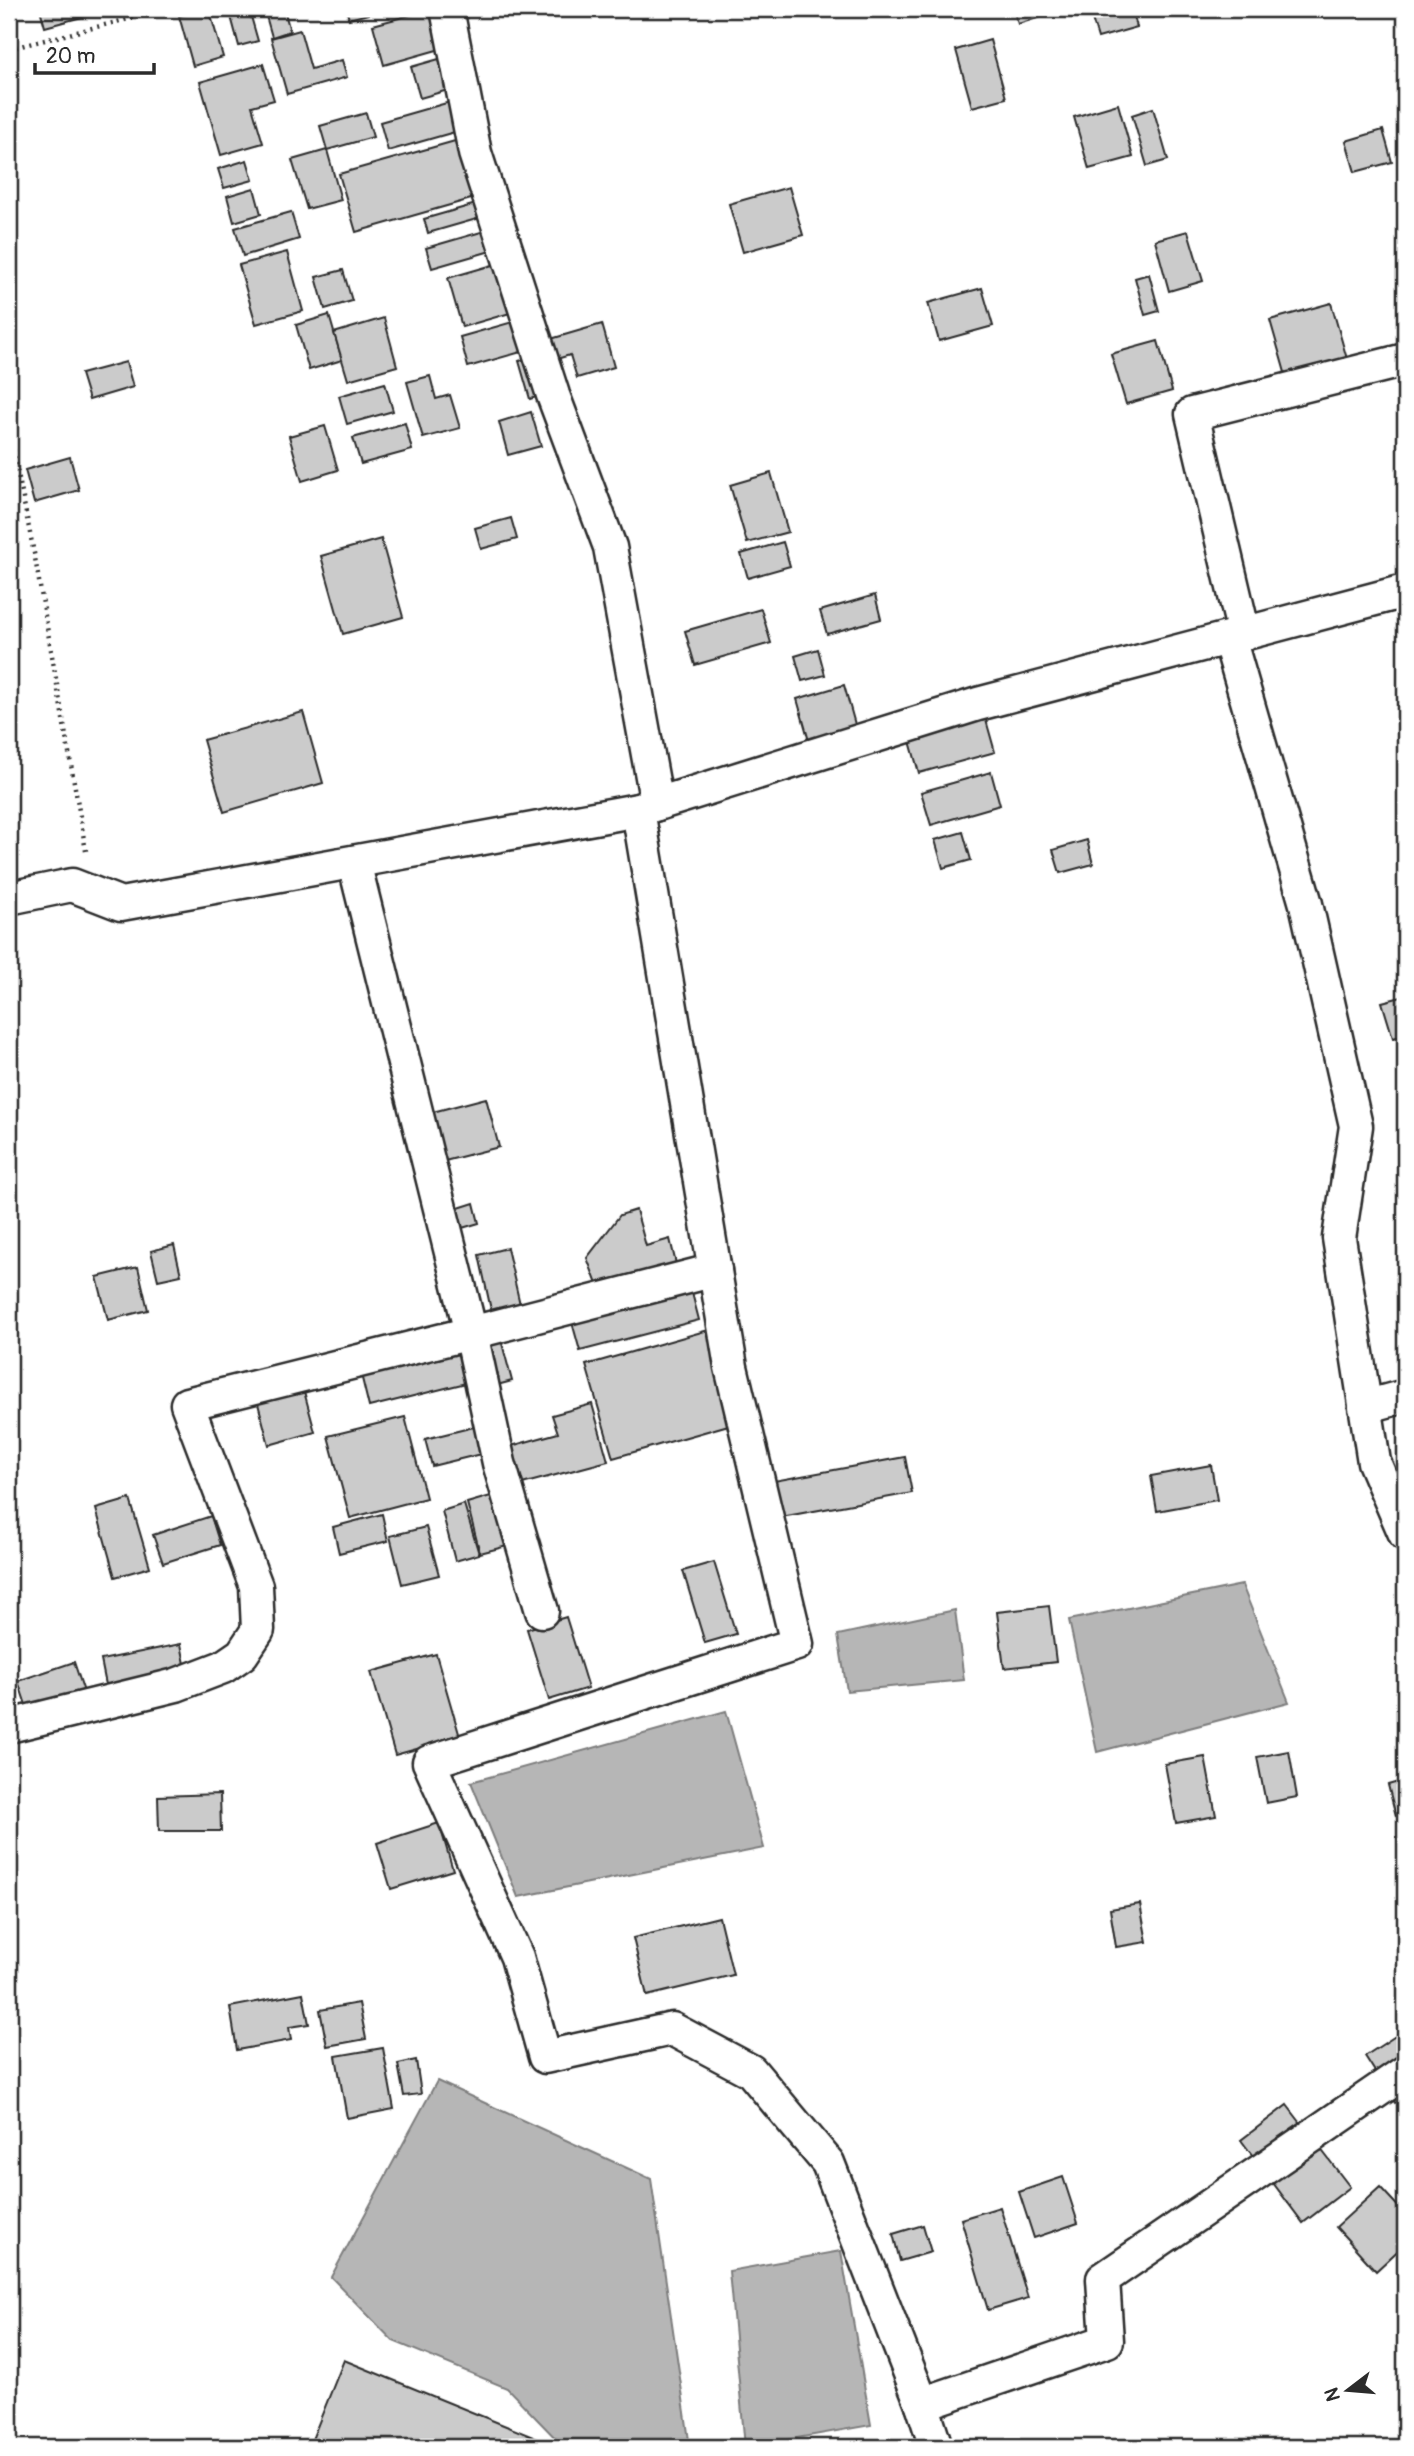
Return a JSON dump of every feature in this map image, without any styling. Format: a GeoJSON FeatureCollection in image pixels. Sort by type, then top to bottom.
{"type":"FeatureCollection","features":[{"type":"Feature","properties":{"kind":"street"},"geometry":{"type":"LineString","coordinates":[[447,9],[475,153],[553,395],[610,547],[731,1367],[797,1644],[429,1762],[517,1957],[545,2057],[672,2029],[751,2071],[828,2163],[922,2404],[936,2447]]}},
{"type":"Feature","properties":{"kind":"street"},"geometry":{"type":"LineString","coordinates":[[1405,360],[1192,414],[1236,636],[1306,904],[1356,1126],[1339,1238],[1374,1462],[1405,1534]]}},
{"type":"Feature","properties":{"kind":"street"},"geometry":{"type":"LineString","coordinates":[[9,898],[72,884],[121,904],[648,807],[978,704],[1405,591]]}},
{"type":"Feature","properties":{"kind":"street"},"geometry":{"type":"LineString","coordinates":[[354,862],[471,1333],[499,1463],[542,1611]]}},
{"type":"Feature","properties":{"kind":"street"},"geometry":{"type":"LineString","coordinates":[[9,1726],[176,1685],[212,1671],[242,1654],[258,1630],[256,1586],[187,1404],[715,1270]]}},
{"type":"Feature","properties":{"kind":"street"},"geometry":{"type":"LineString","coordinates":[[1365,1408],[1405,1396]]}},
{"type":"Feature","properties":{"kind":"street"},"geometry":{"type":"LineString","coordinates":[[922,2404],[1107,2341],[1103,2278],[1405,2072]]}},
{"type":"Feature","properties":{"kind":"path"},"geometry":{"type":"LineString","coordinates":[[9,49],[168,9]]}},
{"type":"Feature","properties":{"kind":"path"},"geometry":{"type":"LineString","coordinates":[[9,429],[35,558],[93,893]]}},
{"type":"Feature","properties":{"kind":"shaded area"},"geometry":{"type":"Polygon","coordinates":[[[1242,1585],[1289,1702],[1097,1752],[1069,1620],[1242,1585]]]}},
{"type":"Feature","properties":{"kind":"shaded area"},"geometry":{"type":"Polygon","coordinates":[[[955,1610],[964,1680],[847,1691],[838,1635],[955,1610]]]}},
{"type":"Feature","properties":{"kind":"shaded area"},"geometry":{"type":"Polygon","coordinates":[[[726,1711],[764,1848],[518,1897],[471,1782],[726,1711]]]}},
{"type":"Feature","properties":{"kind":"shaded area"},"geometry":{"type":"Polygon","coordinates":[[[437,2081],[651,2179],[690,2447],[564,2447],[507,2388],[393,2341],[331,2277],[437,2081]]]}},
{"type":"Feature","properties":{"kind":"shaded area"},"geometry":{"type":"Polygon","coordinates":[[[841,2251],[871,2425],[745,2447],[729,2271],[841,2251]]]}},
{"type":"Feature","properties":{"kind":"building"},"geometry":{"type":"Polygon","coordinates":[[[40,9],[92,9],[93,14],[45,27],[40,9]]]}},
{"type":"Feature","properties":{"kind":"building"},"geometry":{"type":"Polygon","coordinates":[[[209,9],[223,57],[193,66],[179,16],[209,9]]]}},
{"type":"Feature","properties":{"kind":"building"},"geometry":{"type":"Polygon","coordinates":[[[229,9],[264,9],[250,13],[258,41],[239,46],[229,9]]]}},
{"type":"Feature","properties":{"kind":"building"},"geometry":{"type":"Polygon","coordinates":[[[264,9],[284,9],[290,31],[272,37],[264,9]]]}},
{"type":"Feature","properties":{"kind":"building"},"geometry":{"type":"Polygon","coordinates":[[[346,9],[387,9],[349,19],[346,9]]]}},
{"type":"Feature","properties":{"kind":"building"},"geometry":{"type":"Polygon","coordinates":[[[433,9],[444,48],[384,65],[373,25],[433,9]]]}},
{"type":"Feature","properties":{"kind":"building"},"geometry":{"type":"Polygon","coordinates":[[[1013,9],[1042,9],[1044,16],[1018,24],[1013,9]]]}},
{"type":"Feature","properties":{"kind":"building"},"geometry":{"type":"Polygon","coordinates":[[[1089,9],[1132,9],[1137,27],[1098,38],[1089,9]]]}},
{"type":"Feature","properties":{"kind":"building"},"geometry":{"type":"Polygon","coordinates":[[[300,30],[311,69],[342,60],[347,77],[287,94],[271,38],[300,30]]]}},
{"type":"Feature","properties":{"kind":"building"},"geometry":{"type":"Polygon","coordinates":[[[990,40],[1006,98],[972,107],[956,50],[990,40]]]}},
{"type":"Feature","properties":{"kind":"building"},"geometry":{"type":"Polygon","coordinates":[[[446,57],[455,88],[420,98],[411,67],[446,57]]]}},
{"type":"Feature","properties":{"kind":"building"},"geometry":{"type":"Polygon","coordinates":[[[263,64],[274,100],[252,106],[263,143],[221,155],[200,82],[263,64]]]}},
{"type":"Feature","properties":{"kind":"building"},"geometry":{"type":"Polygon","coordinates":[[[457,100],[465,129],[388,151],[380,122],[457,100]]]}},
{"type":"Feature","properties":{"kind":"building"},"geometry":{"type":"Polygon","coordinates":[[[1118,104],[1133,157],[1089,169],[1074,117],[1118,104]]]}},
{"type":"Feature","properties":{"kind":"building"},"geometry":{"type":"Polygon","coordinates":[[[1153,108],[1168,160],[1147,166],[1132,115],[1153,108]]]}},
{"type":"Feature","properties":{"kind":"building"},"geometry":{"type":"Polygon","coordinates":[[[366,113],[373,137],[327,150],[320,126],[366,113]]]}},
{"type":"Feature","properties":{"kind":"building"},"geometry":{"type":"Polygon","coordinates":[[[1383,130],[1392,162],[1355,172],[1346,141],[1383,130]]]}},
{"type":"Feature","properties":{"kind":"building"},"geometry":{"type":"Polygon","coordinates":[[[462,139],[478,197],[356,232],[339,174],[462,139]]]}},
{"type":"Feature","properties":{"kind":"building"},"geometry":{"type":"Polygon","coordinates":[[[327,150],[341,200],[307,209],[292,160],[327,150]]]}},
{"type":"Feature","properties":{"kind":"building"},"geometry":{"type":"Polygon","coordinates":[[[247,160],[253,180],[224,188],[218,169],[247,160]]]}},
{"type":"Feature","properties":{"kind":"building"},"geometry":{"type":"Polygon","coordinates":[[[789,187],[803,235],[743,252],[729,204],[789,187]]]}},
{"type":"Feature","properties":{"kind":"building"},"geometry":{"type":"Polygon","coordinates":[[[254,188],[261,214],[234,222],[227,196],[254,188]]]}},
{"type":"Feature","properties":{"kind":"building"},"geometry":{"type":"Polygon","coordinates":[[[476,204],[480,218],[428,233],[424,219],[476,204]]]}},
{"type":"Feature","properties":{"kind":"building"},"geometry":{"type":"Polygon","coordinates":[[[291,212],[299,239],[243,256],[235,228],[291,212]]]}},
{"type":"Feature","properties":{"kind":"building"},"geometry":{"type":"Polygon","coordinates":[[[495,228],[501,248],[432,268],[426,248],[495,228]]]}},
{"type":"Feature","properties":{"kind":"building"},"geometry":{"type":"Polygon","coordinates":[[[1188,231],[1203,281],[1169,291],[1155,240],[1188,231]]]}},
{"type":"Feature","properties":{"kind":"building"},"geometry":{"type":"Polygon","coordinates":[[[287,252],[303,311],[256,324],[239,265],[287,252]]]}},
{"type":"Feature","properties":{"kind":"building"},"geometry":{"type":"Polygon","coordinates":[[[503,262],[517,311],[462,327],[448,278],[503,262]]]}},
{"type":"Feature","properties":{"kind":"building"},"geometry":{"type":"Polygon","coordinates":[[[343,270],[352,301],[325,309],[316,277],[343,270]]]}},
{"type":"Feature","properties":{"kind":"building"},"geometry":{"type":"Polygon","coordinates":[[[1149,274],[1159,311],[1145,315],[1135,278],[1149,274]]]}},
{"type":"Feature","properties":{"kind":"building"},"geometry":{"type":"Polygon","coordinates":[[[982,288],[993,326],[939,341],[928,303],[982,288]]]}},
{"type":"Feature","properties":{"kind":"building"},"geometry":{"type":"Polygon","coordinates":[[[1331,303],[1347,359],[1286,376],[1270,320],[1331,303]]]}},
{"type":"Feature","properties":{"kind":"building"},"geometry":{"type":"Polygon","coordinates":[[[329,315],[342,360],[309,370],[296,325],[329,315]]]}},
{"type":"Feature","properties":{"kind":"building"},"geometry":{"type":"Polygon","coordinates":[[[384,318],[397,366],[348,380],[334,333],[384,318]]]}},
{"type":"Feature","properties":{"kind":"building"},"geometry":{"type":"Polygon","coordinates":[[[527,318],[535,348],[468,367],[460,337],[527,318]]]}},
{"type":"Feature","properties":{"kind":"building"},"geometry":{"type":"Polygon","coordinates":[[[602,324],[614,367],[577,378],[570,355],[550,361],[544,341],[602,324]]]}},
{"type":"Feature","properties":{"kind":"building"},"geometry":{"type":"Polygon","coordinates":[[[1158,341],[1172,391],[1126,404],[1111,354],[1158,341]]]}},
{"type":"Feature","properties":{"kind":"building"},"geometry":{"type":"Polygon","coordinates":[[[535,356],[546,394],[530,399],[519,361],[535,356]]]}},
{"type":"Feature","properties":{"kind":"building"},"geometry":{"type":"Polygon","coordinates":[[[126,362],[133,387],[89,400],[81,374],[126,362]]]}},
{"type":"Feature","properties":{"kind":"building"},"geometry":{"type":"Polygon","coordinates":[[[430,376],[436,399],[450,395],[460,428],[423,438],[407,382],[430,376]]]}},
{"type":"Feature","properties":{"kind":"building"},"geometry":{"type":"Polygon","coordinates":[[[385,383],[393,411],[347,424],[339,396],[385,383]]]}},
{"type":"Feature","properties":{"kind":"building"},"geometry":{"type":"Polygon","coordinates":[[[531,412],[541,446],[508,455],[499,422],[531,412]]]}},
{"type":"Feature","properties":{"kind":"building"},"geometry":{"type":"Polygon","coordinates":[[[405,423],[412,450],[361,464],[353,438],[405,423]]]}},
{"type":"Feature","properties":{"kind":"building"},"geometry":{"type":"Polygon","coordinates":[[[325,426],[338,470],[302,481],[289,436],[325,426]]]}},
{"type":"Feature","properties":{"kind":"building"},"geometry":{"type":"Polygon","coordinates":[[[70,457],[79,490],[34,503],[25,470],[70,457]]]}},
{"type":"Feature","properties":{"kind":"building"},"geometry":{"type":"Polygon","coordinates":[[[771,473],[788,532],[747,543],[730,485],[771,473]]]}},
{"type":"Feature","properties":{"kind":"building"},"geometry":{"type":"Polygon","coordinates":[[[511,518],[517,539],[481,549],[475,528],[511,518]]]}},
{"type":"Feature","properties":{"kind":"building"},"geometry":{"type":"Polygon","coordinates":[[[381,539],[403,617],[343,634],[321,556],[381,539]]]}},
{"type":"Feature","properties":{"kind":"building"},"geometry":{"type":"Polygon","coordinates":[[[783,542],[790,566],[748,578],[741,554],[783,542]]]}},
{"type":"Feature","properties":{"kind":"building"},"geometry":{"type":"Polygon","coordinates":[[[875,595],[881,619],[827,634],[820,611],[875,595]]]}},
{"type":"Feature","properties":{"kind":"building"},"geometry":{"type":"Polygon","coordinates":[[[761,609],[771,643],[695,665],[685,631],[761,609]]]}},
{"type":"Feature","properties":{"kind":"building"},"geometry":{"type":"Polygon","coordinates":[[[818,649],[825,675],[802,681],[795,656],[818,649]]]}},
{"type":"Feature","properties":{"kind":"building"},"geometry":{"type":"Polygon","coordinates":[[[844,685],[856,728],[809,741],[797,699],[844,685]]]}},
{"type":"Feature","properties":{"kind":"building"},"geometry":{"type":"Polygon","coordinates":[[[303,712],[323,783],[224,812],[203,740],[303,712]]]}},
{"type":"Feature","properties":{"kind":"building"},"geometry":{"type":"Polygon","coordinates":[[[984,713],[995,752],[919,773],[908,734],[984,713]]]}},
{"type":"Feature","properties":{"kind":"building"},"geometry":{"type":"Polygon","coordinates":[[[991,772],[1000,805],[931,825],[921,792],[991,772]]]}},
{"type":"Feature","properties":{"kind":"building"},"geometry":{"type":"Polygon","coordinates":[[[963,832],[971,860],[943,868],[935,840],[963,832]]]}},
{"type":"Feature","properties":{"kind":"building"},"geometry":{"type":"Polygon","coordinates":[[[1087,840],[1093,864],[1060,873],[1053,850],[1087,840]]]}},
{"type":"Feature","properties":{"kind":"building"},"geometry":{"type":"Polygon","coordinates":[[[1405,996],[1405,1035],[1393,1038],[1382,1002],[1405,996]]]}},
{"type":"Feature","properties":{"kind":"building"},"geometry":{"type":"Polygon","coordinates":[[[486,1098],[499,1147],[437,1163],[425,1114],[486,1098]]]}},
{"type":"Feature","properties":{"kind":"building"},"geometry":{"type":"Polygon","coordinates":[[[474,1203],[479,1223],[452,1231],[446,1212],[474,1203]]]}},
{"type":"Feature","properties":{"kind":"building"},"geometry":{"type":"Polygon","coordinates":[[[636,1210],[646,1246],[670,1239],[678,1272],[600,1292],[587,1258],[620,1215],[636,1210]]]}},
{"type":"Feature","properties":{"kind":"building"},"geometry":{"type":"Polygon","coordinates":[[[174,1245],[181,1275],[158,1280],[151,1251],[174,1245]]]}},
{"type":"Feature","properties":{"kind":"building"},"geometry":{"type":"Polygon","coordinates":[[[507,1248],[522,1313],[493,1319],[479,1255],[507,1248]]]}},
{"type":"Feature","properties":{"kind":"building"},"geometry":{"type":"Polygon","coordinates":[[[138,1267],[148,1310],[108,1320],[97,1277],[138,1267]]]}},
{"type":"Feature","properties":{"kind":"building"},"geometry":{"type":"Polygon","coordinates":[[[690,1285],[699,1320],[580,1351],[570,1315],[690,1285]]]}},
{"type":"Feature","properties":{"kind":"building"},"geometry":{"type":"Polygon","coordinates":[[[712,1329],[739,1422],[613,1458],[586,1365],[712,1329]]]}},
{"type":"Feature","properties":{"kind":"building"},"geometry":{"type":"Polygon","coordinates":[[[499,1332],[512,1381],[486,1388],[473,1340],[499,1332]]]}},
{"type":"Feature","properties":{"kind":"building"},"geometry":{"type":"Polygon","coordinates":[[[460,1342],[470,1382],[369,1407],[359,1366],[460,1342]]]}},
{"type":"Feature","properties":{"kind":"building"},"geometry":{"type":"Polygon","coordinates":[[[302,1384],[315,1432],[269,1445],[256,1396],[302,1384]]]}},
{"type":"Feature","properties":{"kind":"building"},"geometry":{"type":"Polygon","coordinates":[[[592,1404],[608,1461],[511,1487],[500,1449],[558,1433],[552,1415],[592,1404]]]}},
{"type":"Feature","properties":{"kind":"building"},"geometry":{"type":"Polygon","coordinates":[[[405,1417],[426,1498],[350,1518],[328,1436],[405,1417]]]}},
{"type":"Feature","properties":{"kind":"building"},"geometry":{"type":"Polygon","coordinates":[[[486,1424],[493,1451],[432,1466],[425,1439],[486,1424]]]}},
{"type":"Feature","properties":{"kind":"building"},"geometry":{"type":"Polygon","coordinates":[[[905,1457],[912,1493],[781,1517],[774,1481],[905,1457]]]}},
{"type":"Feature","properties":{"kind":"building"},"geometry":{"type":"Polygon","coordinates":[[[1211,1465],[1217,1500],[1157,1511],[1151,1476],[1211,1465]]]}},
{"type":"Feature","properties":{"kind":"building"},"geometry":{"type":"Polygon","coordinates":[[[501,1493],[515,1544],[480,1553],[467,1503],[501,1493]]]}},
{"type":"Feature","properties":{"kind":"building"},"geometry":{"type":"Polygon","coordinates":[[[130,1499],[150,1567],[115,1577],[96,1509],[130,1499]]]}},
{"type":"Feature","properties":{"kind":"building"},"geometry":{"type":"Polygon","coordinates":[[[464,1504],[479,1554],[455,1561],[442,1511],[464,1504]]]}},
{"type":"Feature","properties":{"kind":"building"},"geometry":{"type":"Polygon","coordinates":[[[382,1514],[388,1541],[339,1553],[333,1527],[382,1514]]]}},
{"type":"Feature","properties":{"kind":"building"},"geometry":{"type":"Polygon","coordinates":[[[211,1516],[220,1545],[163,1563],[153,1535],[211,1516]]]}},
{"type":"Feature","properties":{"kind":"building"},"geometry":{"type":"Polygon","coordinates":[[[426,1527],[439,1575],[402,1584],[390,1536],[426,1527]]]}},
{"type":"Feature","properties":{"kind":"building"},"geometry":{"type":"Polygon","coordinates":[[[714,1562],[736,1634],[705,1643],[683,1571],[714,1562]]]}},
{"type":"Feature","properties":{"kind":"building"},"geometry":{"type":"Polygon","coordinates":[[[1049,1606],[1056,1662],[1004,1668],[997,1612],[1049,1606]]]}},
{"type":"Feature","properties":{"kind":"building"},"geometry":{"type":"Polygon","coordinates":[[[566,1617],[588,1688],[549,1700],[527,1629],[566,1617]]]}},
{"type":"Feature","properties":{"kind":"building"},"geometry":{"type":"Polygon","coordinates":[[[181,1644],[187,1674],[107,1690],[101,1660],[181,1644]]]}},
{"type":"Feature","properties":{"kind":"building"},"geometry":{"type":"Polygon","coordinates":[[[436,1654],[460,1737],[395,1755],[371,1672],[436,1654]]]}},
{"type":"Feature","properties":{"kind":"building"},"geometry":{"type":"Polygon","coordinates":[[[74,1662],[85,1695],[29,1714],[18,1681],[74,1662]]]}},
{"type":"Feature","properties":{"kind":"building"},"geometry":{"type":"Polygon","coordinates":[[[1289,1751],[1297,1797],[1266,1803],[1257,1757],[1289,1751]]]}},
{"type":"Feature","properties":{"kind":"building"},"geometry":{"type":"Polygon","coordinates":[[[1205,1757],[1216,1816],[1176,1823],[1165,1764],[1205,1757]]]}},
{"type":"Feature","properties":{"kind":"building"},"geometry":{"type":"Polygon","coordinates":[[[1405,1780],[1405,1813],[1396,1816],[1388,1785],[1405,1780]]]}},
{"type":"Feature","properties":{"kind":"building"},"geometry":{"type":"Polygon","coordinates":[[[220,1794],[221,1831],[159,1831],[158,1796],[220,1794]]]}},
{"type":"Feature","properties":{"kind":"building"},"geometry":{"type":"Polygon","coordinates":[[[439,1823],[453,1870],[391,1889],[377,1843],[439,1823]]]}},
{"type":"Feature","properties":{"kind":"building"},"geometry":{"type":"Polygon","coordinates":[[[1140,1904],[1147,1942],[1116,1947],[1110,1909],[1140,1904]]]}},
{"type":"Feature","properties":{"kind":"building"},"geometry":{"type":"Polygon","coordinates":[[[719,1917],[733,1975],[647,1996],[633,1938],[719,1917]]]}},
{"type":"Feature","properties":{"kind":"building"},"geometry":{"type":"Polygon","coordinates":[[[303,1993],[309,2024],[289,2027],[291,2040],[237,2050],[230,2007],[303,1993]]]}},
{"type":"Feature","properties":{"kind":"building"},"geometry":{"type":"Polygon","coordinates":[[[359,2003],[366,2039],[327,2046],[320,2010],[359,2003]]]}},
{"type":"Feature","properties":{"kind":"building"},"geometry":{"type":"Polygon","coordinates":[[[1400,2033],[1405,2040],[1405,2097],[1395,2103],[1365,2056],[1400,2033]]]}},
{"type":"Feature","properties":{"kind":"building"},"geometry":{"type":"Polygon","coordinates":[[[383,2048],[394,2109],[347,2118],[336,2056],[383,2048]]]}},
{"type":"Feature","properties":{"kind":"building"},"geometry":{"type":"Polygon","coordinates":[[[416,2060],[421,2094],[404,2096],[398,2064],[416,2060]]]}},
{"type":"Feature","properties":{"kind":"building"},"geometry":{"type":"Polygon","coordinates":[[[1287,2105],[1350,2187],[1303,2223],[1241,2140],[1287,2105]]]}},
{"type":"Feature","properties":{"kind":"building"},"geometry":{"type":"Polygon","coordinates":[[[1063,2177],[1078,2223],[1034,2238],[1019,2192],[1063,2177]]]}},
{"type":"Feature","properties":{"kind":"building"},"geometry":{"type":"Polygon","coordinates":[[[1380,2187],[1405,2214],[1405,2244],[1376,2271],[1336,2227],[1380,2187]]]}},
{"type":"Feature","properties":{"kind":"building"},"geometry":{"type":"Polygon","coordinates":[[[1000,2207],[1028,2298],[988,2310],[961,2219],[1000,2207]]]}},
{"type":"Feature","properties":{"kind":"building"},"geometry":{"type":"Polygon","coordinates":[[[923,2225],[931,2252],[900,2261],[893,2234],[923,2225]]]}},
{"type":"Feature","properties":{"kind":"building"},"geometry":{"type":"Polygon","coordinates":[[[344,2360],[543,2441],[540,2447],[309,2447],[344,2360]]]}}]}
